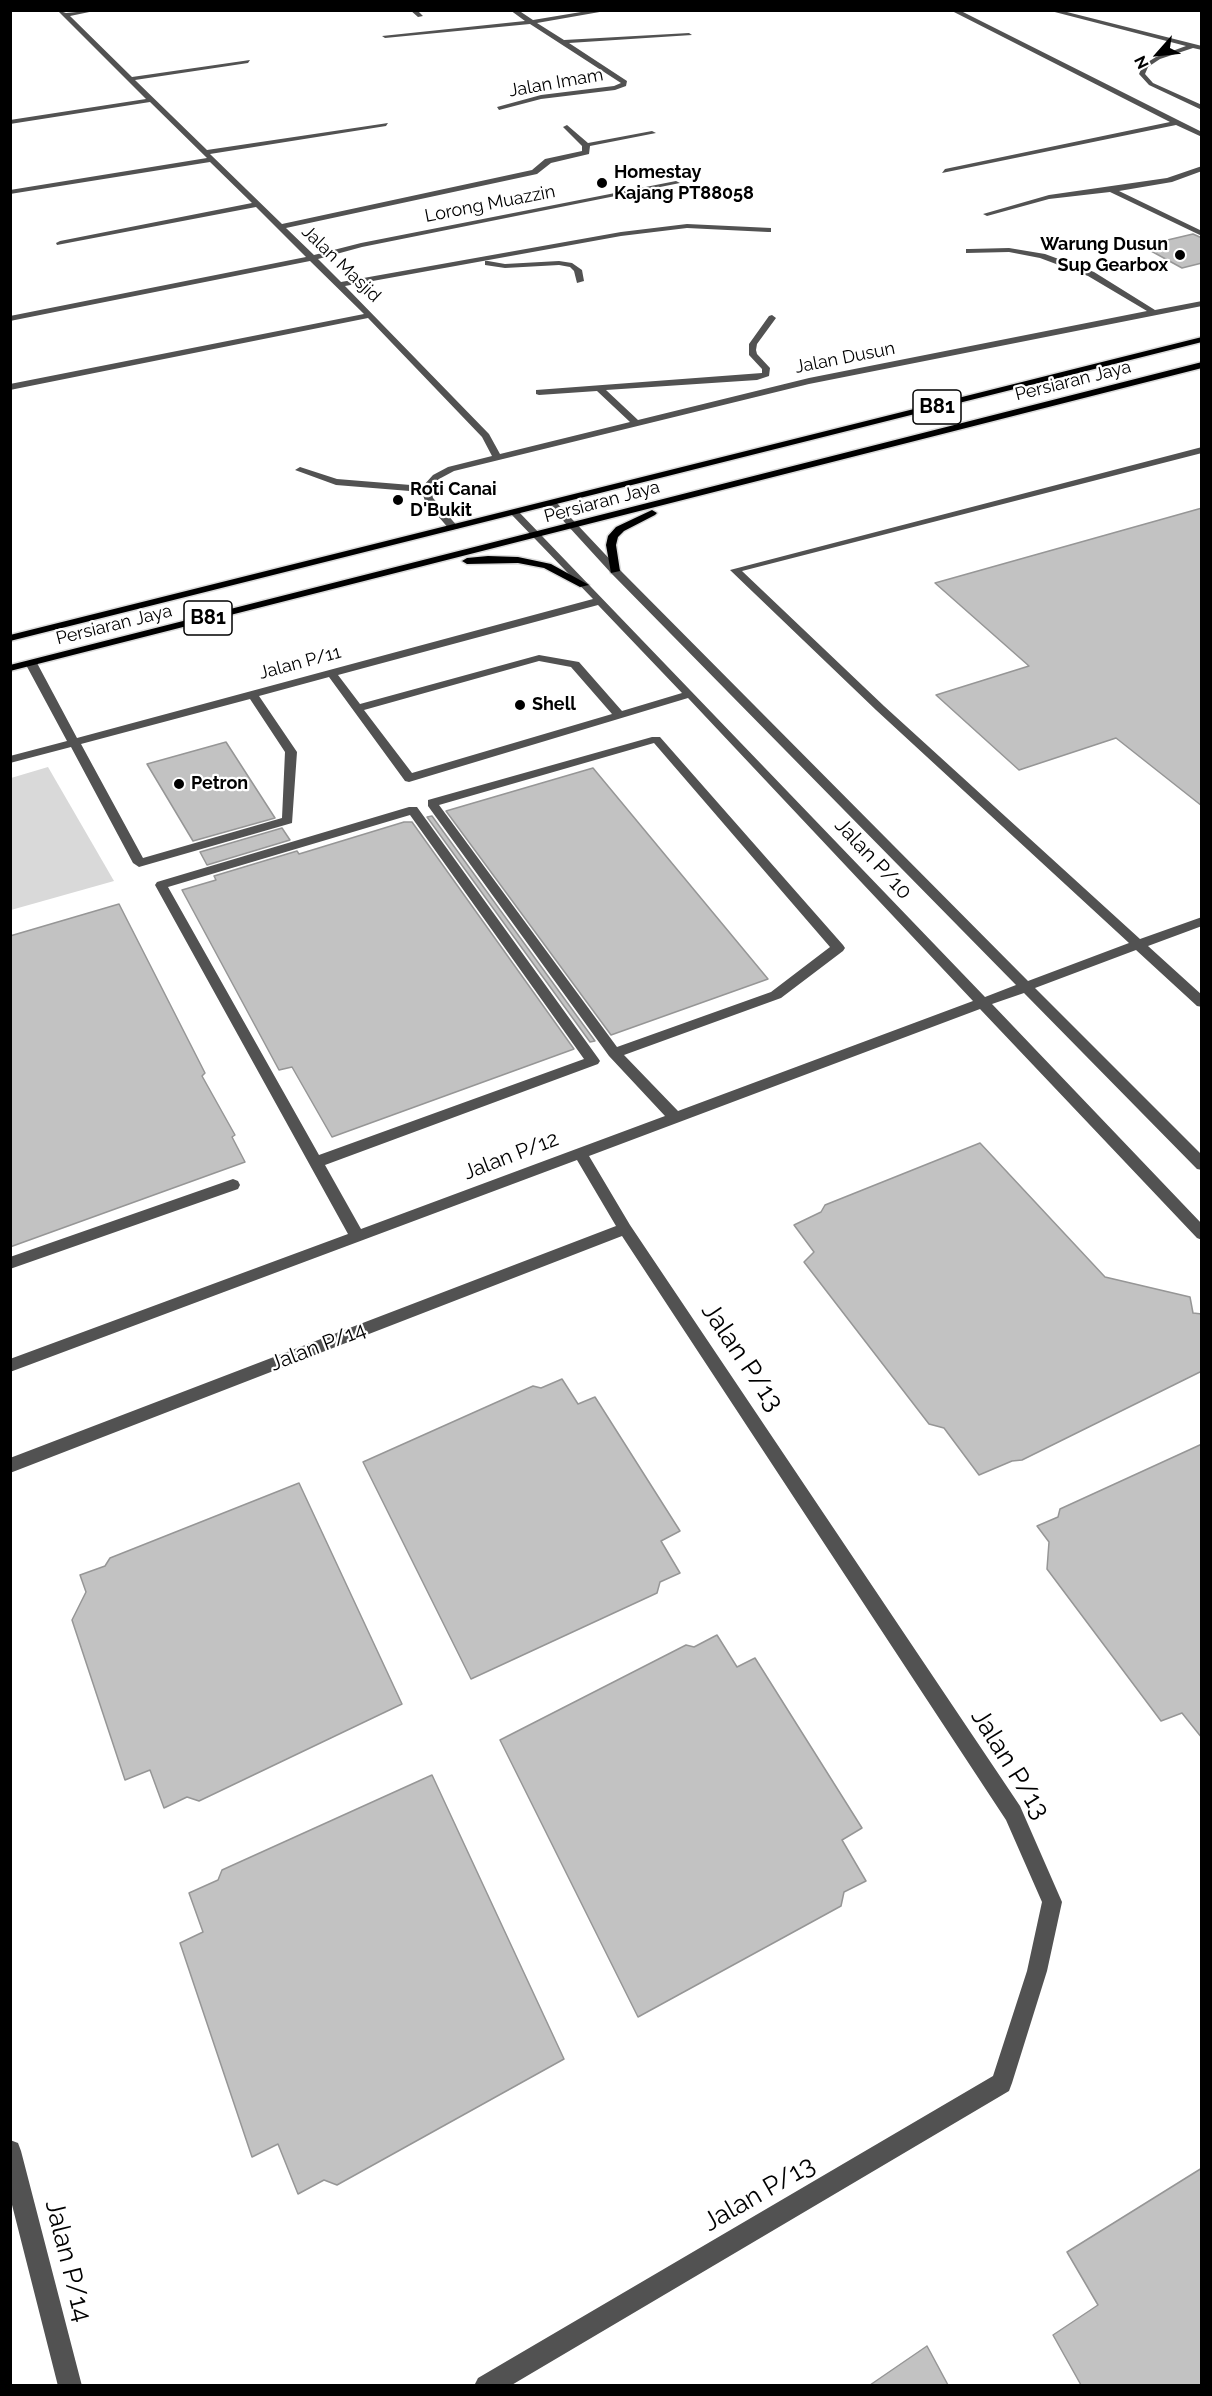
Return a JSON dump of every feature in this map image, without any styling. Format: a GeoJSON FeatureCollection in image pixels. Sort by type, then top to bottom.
{"type":"FeatureCollection","features":[{"type":"Feature","properties":{"kind":"main road","name":"Persiaran Jaya"},"geometry":{"type":"LineString","coordinates":[[10,638],[1202,339]]}},
{"type":"Feature","properties":{"kind":"main road","name":"Persiaran Jaya"},"geometry":{"type":"LineString","coordinates":[[10,668],[537,536],[1202,365]]}},
{"type":"Feature","properties":{"kind":"main road"},"geometry":{"type":"LineString","coordinates":[[615,571],[611,545],[620,529],[679,499]]}},
{"type":"Feature","properties":{"kind":"main road"},"geometry":{"type":"LineString","coordinates":[[405,569],[488,559],[518,560],[547,566],[584,585]]}},
{"type":"Feature","properties":{"kind":"street"},"geometry":{"type":"LineString","coordinates":[[63,13],[96,10]]}},
{"type":"Feature","properties":{"kind":"street"},"geometry":{"type":"LineString","coordinates":[[413,10],[420,16]]}},
{"type":"Feature","properties":{"kind":"street","name":"Jalan Imam"},"geometry":{"type":"LineString","coordinates":[[499,108],[541,97],[624,85],[626,82],[513,10]]}},
{"type":"Feature","properties":{"kind":"street"},"geometry":{"type":"LineString","coordinates":[[402,42],[608,10]]}},
{"type":"Feature","properties":{"kind":"street"},"geometry":{"type":"LineString","coordinates":[[953,10],[1202,135]]}},
{"type":"Feature","properties":{"kind":"street"},"geometry":{"type":"LineString","coordinates":[[1050,10],[1202,48]]}},
{"type":"Feature","properties":{"kind":"street","name":"Jalan Masjid"},"geometry":{"type":"LineString","coordinates":[[63,13],[370,315],[486,436],[498,457]]}},
{"type":"Feature","properties":{"kind":"street"},"geometry":{"type":"LineString","coordinates":[[385,36],[492,27]]}},
{"type":"Feature","properties":{"kind":"street"},"geometry":{"type":"LineString","coordinates":[[561,42],[689,35]]}},
{"type":"Feature","properties":{"kind":"street"},"geometry":{"type":"LineString","coordinates":[[1192,46],[1158,58],[1145,66],[1142,74],[1151,84],[1202,108]]}},
{"type":"Feature","properties":{"kind":"street"},"geometry":{"type":"LineString","coordinates":[[131,79],[248,61]]}},
{"type":"Feature","properties":{"kind":"street"},"geometry":{"type":"LineString","coordinates":[[10,122],[152,100]]}},
{"type":"Feature","properties":{"kind":"street"},"geometry":{"type":"LineString","coordinates":[[945,171],[1178,122]]}},
{"type":"Feature","properties":{"kind":"street"},"geometry":{"type":"LineString","coordinates":[[203,153],[386,124]]}},
{"type":"Feature","properties":{"kind":"street"},"geometry":{"type":"LineString","coordinates":[[279,227],[534,172],[548,161],[586,152],[586,145],[567,126]]}},
{"type":"Feature","properties":{"kind":"street"},"geometry":{"type":"LineString","coordinates":[[586,145],[652,133]]}},
{"type":"Feature","properties":{"kind":"street"},"geometry":{"type":"LineString","coordinates":[[10,192],[210,160]]}},
{"type":"Feature","properties":{"kind":"street"},"geometry":{"type":"LineString","coordinates":[[987,214],[1049,197],[1169,180],[1202,168]]}},
{"type":"Feature","properties":{"kind":"street","name":"Lorong Muazzin"},"geometry":{"type":"LineString","coordinates":[[10,319],[312,258],[372,243],[676,183]]}},
{"type":"Feature","properties":{"kind":"street"},"geometry":{"type":"LineString","coordinates":[[1111,190],[1202,234]]}},
{"type":"Feature","properties":{"kind":"street"},"geometry":{"type":"LineString","coordinates":[[60,243],[256,205]]}},
{"type":"Feature","properties":{"kind":"street"},"geometry":{"type":"LineString","coordinates":[[339,285],[621,234],[687,226],[768,230]]}},
{"type":"Feature","properties":{"kind":"street"},"geometry":{"type":"LineString","coordinates":[[969,251],[1009,250],[1042,256],[1091,274],[1155,313]]}},
{"type":"Feature","properties":{"kind":"street"},"geometry":{"type":"LineString","coordinates":[[476,261],[505,266],[559,263],[578,270],[580,281]]}},
{"type":"Feature","properties":{"kind":"street","name":"Jalan Dusun"},"geometry":{"type":"LineString","coordinates":[[498,457],[809,381],[1202,303]]}},
{"type":"Feature","properties":{"kind":"street"},"geometry":{"type":"LineString","coordinates":[[10,387],[370,315]]}},
{"type":"Feature","properties":{"kind":"street"},"geometry":{"type":"LineString","coordinates":[[539,392],[757,377],[766,374],[766,369],[753,355],[753,344],[772,318]]}},
{"type":"Feature","properties":{"kind":"street"},"geometry":{"type":"LineString","coordinates":[[599,388],[636,423]]}},
{"type":"Feature","properties":{"kind":"street"},"geometry":{"type":"LineString","coordinates":[[1202,450],[735,570],[888,716],[1202,1003]]}},
{"type":"Feature","properties":{"kind":"street"},"geometry":{"type":"LineString","coordinates":[[426,489],[436,477],[451,469],[498,457]]}},
{"type":"Feature","properties":{"kind":"street"},"geometry":{"type":"LineString","coordinates":[[300,470],[336,482],[426,489]]}},
{"type":"Feature","properties":{"kind":"street"},"geometry":{"type":"LineString","coordinates":[[426,489],[428,499],[454,528]]}},
{"type":"Feature","properties":{"kind":"street","name":"Jalan P/10"},"geometry":{"type":"LineString","coordinates":[[552,503],[615,571],[1202,1165]]}},
{"type":"Feature","properties":{"kind":"street","name":"Jalan P/10"},"geometry":{"type":"LineString","coordinates":[[514,513],[690,694],[1202,1234]]}},
{"type":"Feature","properties":{"kind":"street","name":"Jalan P/11"},"geometry":{"type":"LineString","coordinates":[[10,760],[599,601]]}},
{"type":"Feature","properties":{"kind":"street"},"geometry":{"type":"LineString","coordinates":[[357,708],[539,658],[575,664],[619,715]]}},
{"type":"Feature","properties":{"kind":"street"},"geometry":{"type":"LineString","coordinates":[[31,663],[139,863],[288,820],[291,752],[253,695]]}},
{"type":"Feature","properties":{"kind":"street"},"geometry":{"type":"LineString","coordinates":[[332,674],[409,778],[690,694]]}},
{"type":"Feature","properties":{"kind":"street"},"geometry":{"type":"LineString","coordinates":[[614,1053],[776,995],[838,948],[656,739],[432,802],[614,1053],[675,1117]]}},
{"type":"Feature","properties":{"kind":"street"},"geometry":{"type":"LineString","coordinates":[[316,1162],[593,1061],[413,810],[160,885],[357,1236]]}},
{"type":"Feature","properties":{"kind":"street","name":"Jalan P/12"},"geometry":{"type":"LineString","coordinates":[[10,1366],[1202,921]]}},
{"type":"Feature","properties":{"kind":"street","name":"Jalan P/13"},"geometry":{"type":"LineString","coordinates":[[486,2385],[1001,2083],[1037,1971],[1052,1902],[1013,1813],[625,1229],[580,1153]]}},
{"type":"Feature","properties":{"kind":"street"},"geometry":{"type":"LineString","coordinates":[[10,1263],[234,1185]]}},
{"type":"Feature","properties":{"kind":"street","name":"Jalan P/14"},"geometry":{"type":"LineString","coordinates":[[10,1466],[625,1229]]}},
{"type":"Feature","properties":{"kind":"street","name":"Jalan P/14"},"geometry":{"type":"LineString","coordinates":[[10,2151],[70,2385]]}},
{"type":"Feature","properties":{"kind":"shaded area"},"geometry":{"type":"Polygon","coordinates":[[[48,767],[114,881],[11,910],[11,778],[48,767]]]}},
{"type":"Feature","properties":{"kind":"building","name":"Warung Dusun Sup Gearbox"},"geometry":{"type":"Polygon","coordinates":[[[1193,234],[1202,238],[1202,263],[1182,268],[1142,246],[1193,234]]]}},
{"type":"Feature","properties":{"kind":"building"},"geometry":{"type":"Polygon","coordinates":[[[1202,508],[1202,806],[1116,738],[1019,770],[936,695],[1029,666],[935,583],[1202,508]]]}},
{"type":"Feature","properties":{"kind":"building","name":"Petron"},"geometry":{"type":"Polygon","coordinates":[[[226,742],[275,818],[193,841],[147,764],[226,742]]]}},
{"type":"Feature","properties":{"kind":"building"},"geometry":{"type":"Polygon","coordinates":[[[593,768],[768,979],[611,1035],[446,811],[593,768]]]}},
{"type":"Feature","properties":{"kind":"building"},"geometry":{"type":"Polygon","coordinates":[[[432,816],[595,1041],[590,1042],[427,817],[432,816]]]}},
{"type":"Feature","properties":{"kind":"building"},"geometry":{"type":"Polygon","coordinates":[[[404,822],[412,822],[574,1049],[332,1137],[292,1067],[279,1070],[182,890],[216,880],[214,876],[297,851],[299,854],[404,822]]]}},
{"type":"Feature","properties":{"kind":"building"},"geometry":{"type":"Polygon","coordinates":[[[282,828],[290,840],[207,865],[200,852],[282,828]]]}},
{"type":"Feature","properties":{"kind":"building"},"geometry":{"type":"Polygon","coordinates":[[[119,904],[205,1073],[202,1076],[235,1135],[232,1137],[245,1162],[10,1247],[10,936],[119,904]]]}},
{"type":"Feature","properties":{"kind":"building"},"geometry":{"type":"Polygon","coordinates":[[[980,1143],[1105,1277],[1190,1297],[1193,1313],[1202,1314],[1202,1371],[1022,1460],[1012,1461],[979,1475],[944,1428],[929,1424],[804,1262],[814,1252],[794,1225],[821,1212],[825,1205],[980,1143]]]}},
{"type":"Feature","properties":{"kind":"building"},"geometry":{"type":"Polygon","coordinates":[[[562,1379],[578,1404],[595,1397],[680,1531],[661,1541],[680,1573],[660,1582],[657,1593],[471,1679],[363,1462],[533,1386],[541,1388],[562,1379]]]}},
{"type":"Feature","properties":{"kind":"building"},"geometry":{"type":"Polygon","coordinates":[[[1202,1444],[1202,1738],[1182,1713],[1161,1721],[1047,1569],[1049,1542],[1037,1526],[1058,1517],[1060,1509],[1202,1444]]]}},
{"type":"Feature","properties":{"kind":"building"},"geometry":{"type":"Polygon","coordinates":[[[299,1483],[402,1704],[199,1801],[187,1797],[164,1808],[150,1770],[125,1780],[72,1620],[86,1592],[80,1575],[105,1566],[110,1558],[299,1483]]]}},
{"type":"Feature","properties":{"kind":"building"},"geometry":{"type":"Polygon","coordinates":[[[717,1635],[737,1667],[755,1658],[862,1828],[842,1840],[866,1881],[844,1892],[841,1906],[638,2017],[500,1740],[686,1645],[694,1647],[717,1635]]]}},
{"type":"Feature","properties":{"kind":"building"},"geometry":{"type":"Polygon","coordinates":[[[432,1775],[564,2059],[337,2185],[324,2180],[298,2194],[278,2144],[252,2157],[180,1943],[203,1932],[189,1893],[218,1880],[222,1870],[432,1775]]]}},
{"type":"Feature","properties":{"kind":"building"},"geometry":{"type":"Polygon","coordinates":[[[1202,2168],[1202,2385],[1081,2385],[1053,2335],[1098,2305],[1067,2252],[1202,2168]]]}},
{"type":"Feature","properties":{"kind":"building"},"geometry":{"type":"Polygon","coordinates":[[[927,2346],[948,2385],[870,2385],[927,2346]]]}},
{"type":"Feature","properties":{"kind":"place","name":"Homestay Kajang PT88058"},"geometry":{"type":"Point","coordinates":[602,183]}},
{"type":"Feature","properties":{"kind":"place","name":"Warung Dusun Sup Gearbox"},"geometry":{"type":"Point","coordinates":[1180,255]}},
{"type":"Feature","properties":{"kind":"place","name":"Roti Canai D'Bukit"},"geometry":{"type":"Point","coordinates":[398,500]}},
{"type":"Feature","properties":{"kind":"place","name":"Shell"},"geometry":{"type":"Point","coordinates":[520,705]}},
{"type":"Feature","properties":{"kind":"place","name":"Petron"},"geometry":{"type":"Point","coordinates":[179,784]}}]}
